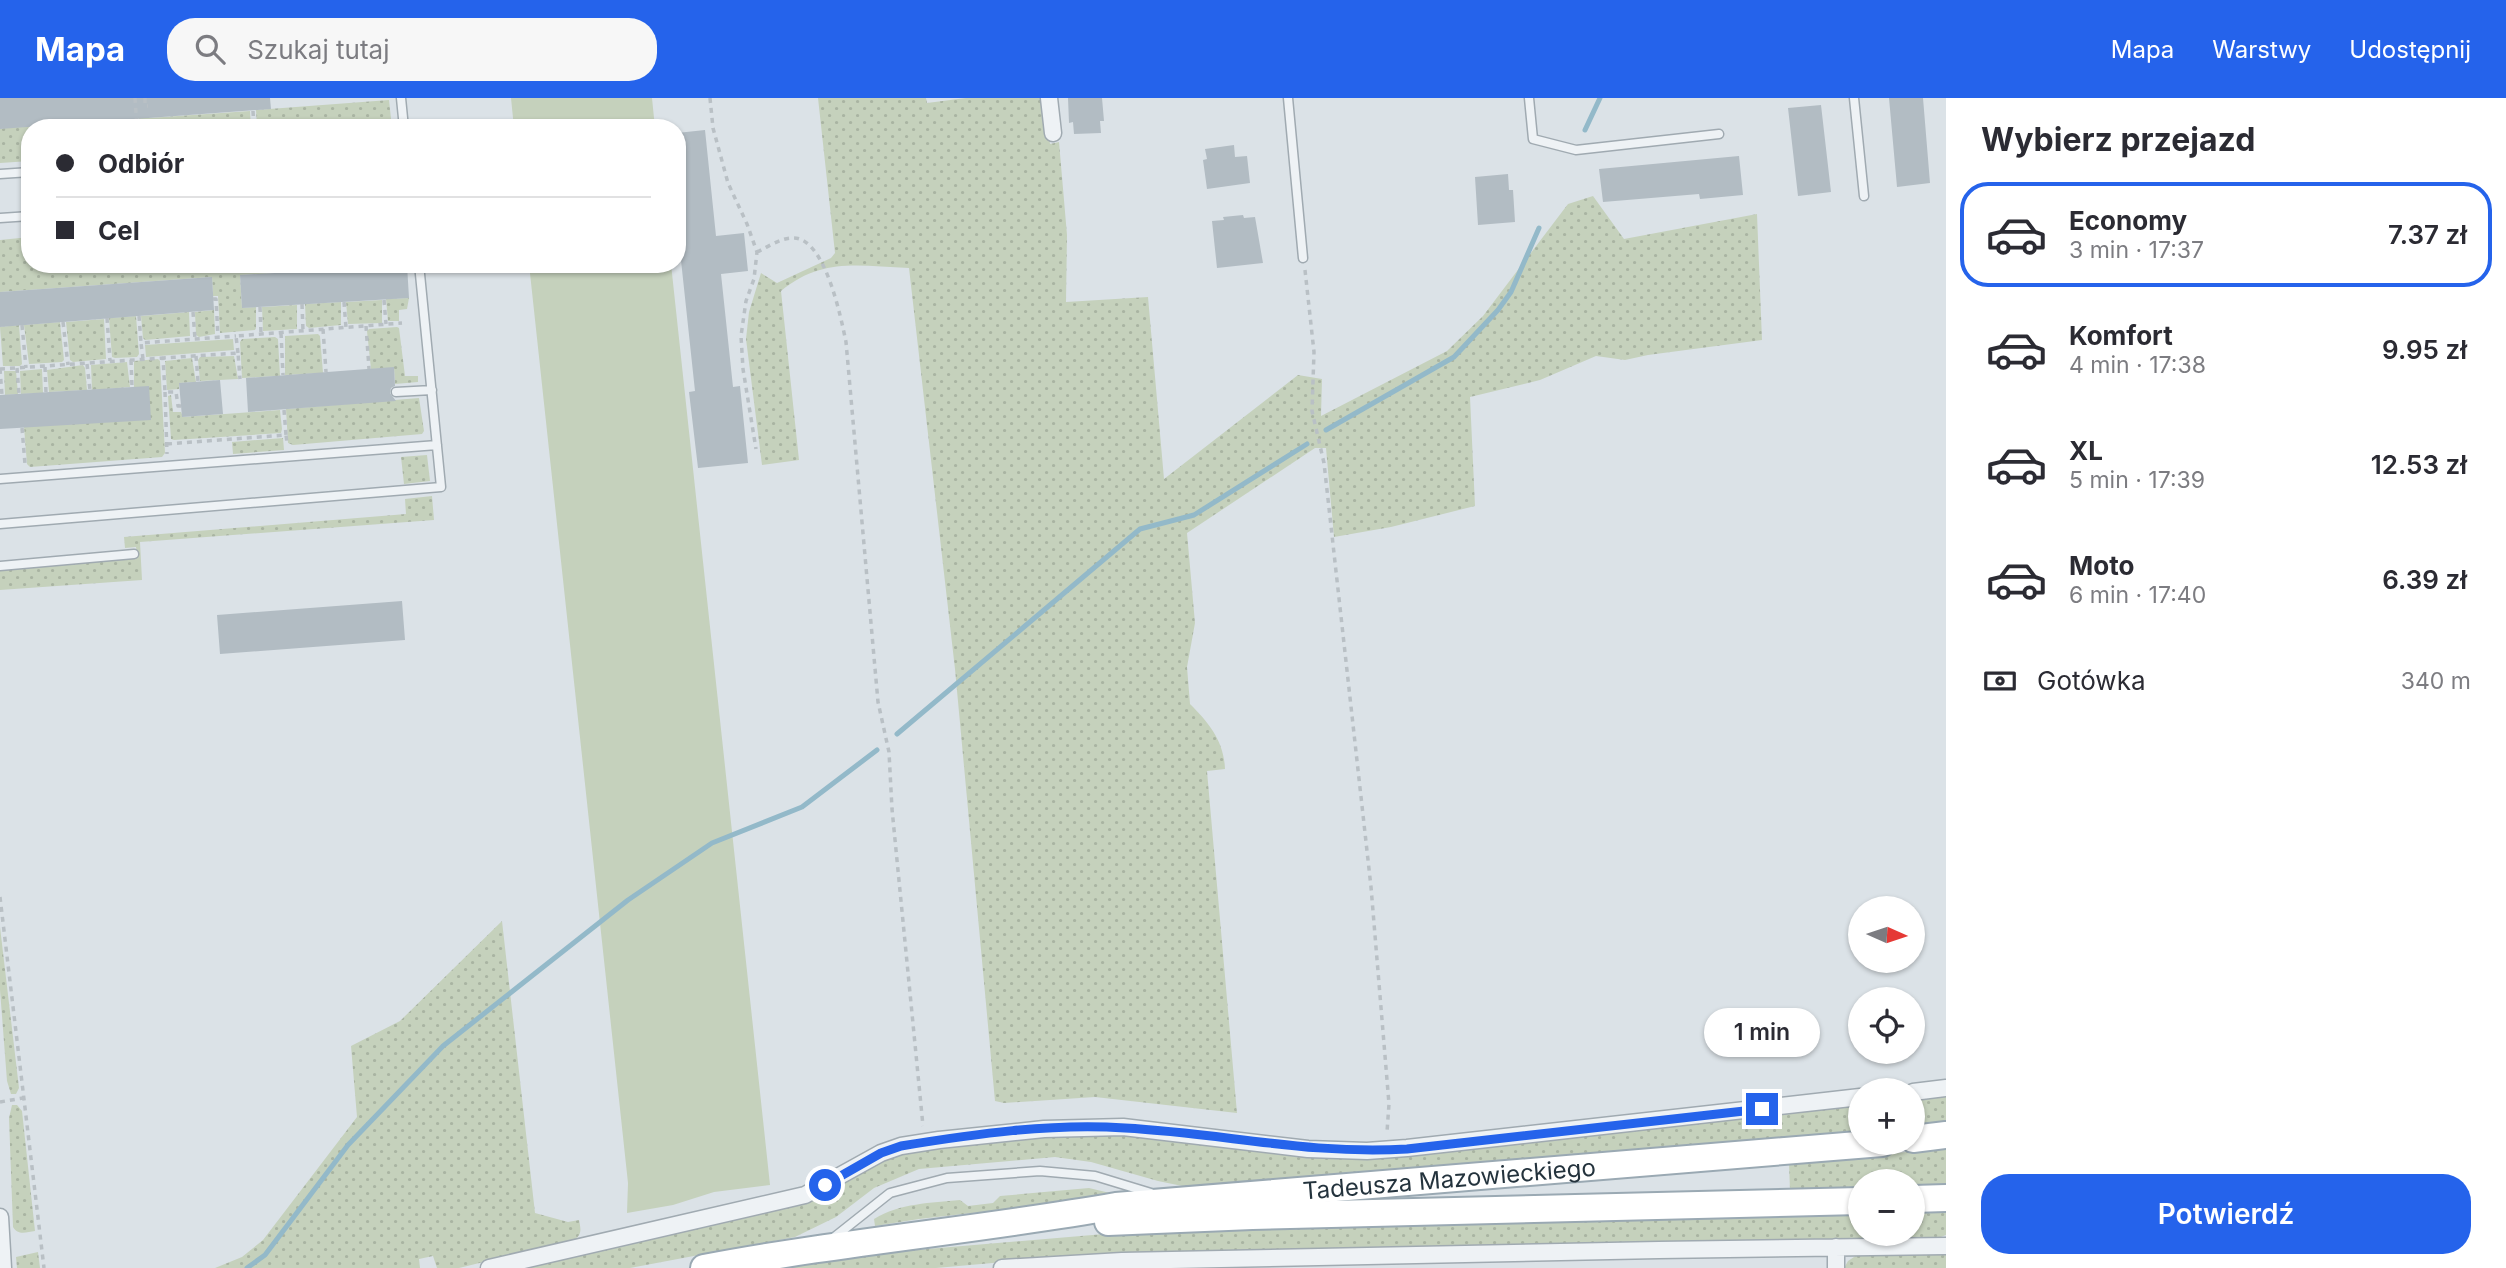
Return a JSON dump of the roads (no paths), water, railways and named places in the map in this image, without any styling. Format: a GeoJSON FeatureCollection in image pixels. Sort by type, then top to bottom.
{"type":"FeatureCollection","features":[{"type":"Feature","properties":{"kind":"main road"},"geometry":{"type":"LineString","coordinates":[[1925,1138],[1946,1135]]}},
{"type":"Feature","properties":{"kind":"main road","name":"Tadeusza Mazowieckiego"},"geometry":{"type":"LineString","coordinates":[[704,1268],[783,1253],[1019,1223],[1116,1206],[1848,1146]]}},
{"type":"Feature","properties":{"kind":"main road"},"geometry":{"type":"LineString","coordinates":[[1925,1199],[1946,1198]]}},
{"type":"Feature","properties":{"kind":"main road","name":"Tadeusza Mazowieckiego"},"geometry":{"type":"LineString","coordinates":[[1019,1223],[1848,1201]]}},
{"type":"Feature","properties":{"kind":"street"},"geometry":{"type":"LineString","coordinates":[[1049,98],[1053,133]]}},
{"type":"Feature","properties":{"kind":"street"},"geometry":{"type":"LineString","coordinates":[[1925,1091],[1946,1088]]}},
{"type":"Feature","properties":{"kind":"street"},"geometry":{"type":"LineString","coordinates":[[489,1268],[805,1195],[881,1153],[925,1142],[1044,1129],[1123,1127],[1308,1149],[1380,1150],[1848,1098]]}},
{"type":"Feature","properties":{"kind":"street"},"geometry":{"type":"LineString","coordinates":[[0,1217],[3,1268]]}},
{"type":"Feature","properties":{"kind":"street"},"geometry":{"type":"LineString","coordinates":[[1002,1268],[1122,1261],[1946,1246]]}},
{"type":"Feature","properties":{"kind":"street"},"geometry":{"type":"LineString","coordinates":[[1836,1247],[1836,1268]]}},
{"type":"Feature","properties":{"kind":"lane"},"geometry":{"type":"LineString","coordinates":[[401,98],[403,119]]}},
{"type":"Feature","properties":{"kind":"lane"},"geometry":{"type":"LineString","coordinates":[[1288,98],[1303,258]]}},
{"type":"Feature","properties":{"kind":"lane"},"geometry":{"type":"LineString","coordinates":[[1529,98],[1533,139],[1576,150],[1719,134]]}},
{"type":"Feature","properties":{"kind":"lane"},"geometry":{"type":"LineString","coordinates":[[1854,98],[1864,196]]}},
{"type":"Feature","properties":{"kind":"lane"},"geometry":{"type":"LineString","coordinates":[[0,174],[21,173]]}},
{"type":"Feature","properties":{"kind":"lane"},"geometry":{"type":"LineString","coordinates":[[0,218],[21,217]]}},
{"type":"Feature","properties":{"kind":"lane"},"geometry":{"type":"LineString","coordinates":[[0,524],[441,487],[420,273]]}},
{"type":"Feature","properties":{"kind":"lane"},"geometry":{"type":"LineString","coordinates":[[396,392],[432,390]]}},
{"type":"Feature","properties":{"kind":"lane"},"geometry":{"type":"LineString","coordinates":[[0,479],[437,445]]}},
{"type":"Feature","properties":{"kind":"lane"},"geometry":{"type":"LineString","coordinates":[[0,566],[134,554]]}},
{"type":"Feature","properties":{"kind":"lane"},"geometry":{"type":"LineString","coordinates":[[819,1250],[890,1193],[947,1178],[1040,1171],[1095,1175],[1174,1200]]}},
{"type":"Feature","properties":{"kind":"waterway"},"geometry":{"type":"LineString","coordinates":[[1585,130],[1600,98]]}},
{"type":"Feature","properties":{"kind":"waterway"},"geometry":{"type":"LineString","coordinates":[[1326,430],[1454,357],[1511,292],[1539,228]]}},
{"type":"Feature","properties":{"kind":"waterway"},"geometry":{"type":"LineString","coordinates":[[897,734],[1140,529],[1194,515],[1307,444]]}},
{"type":"Feature","properties":{"kind":"waterway"},"geometry":{"type":"LineString","coordinates":[[247,1268],[265,1255],[348,1145],[443,1046],[628,900],[712,843],[802,807],[877,750]]}}]}
